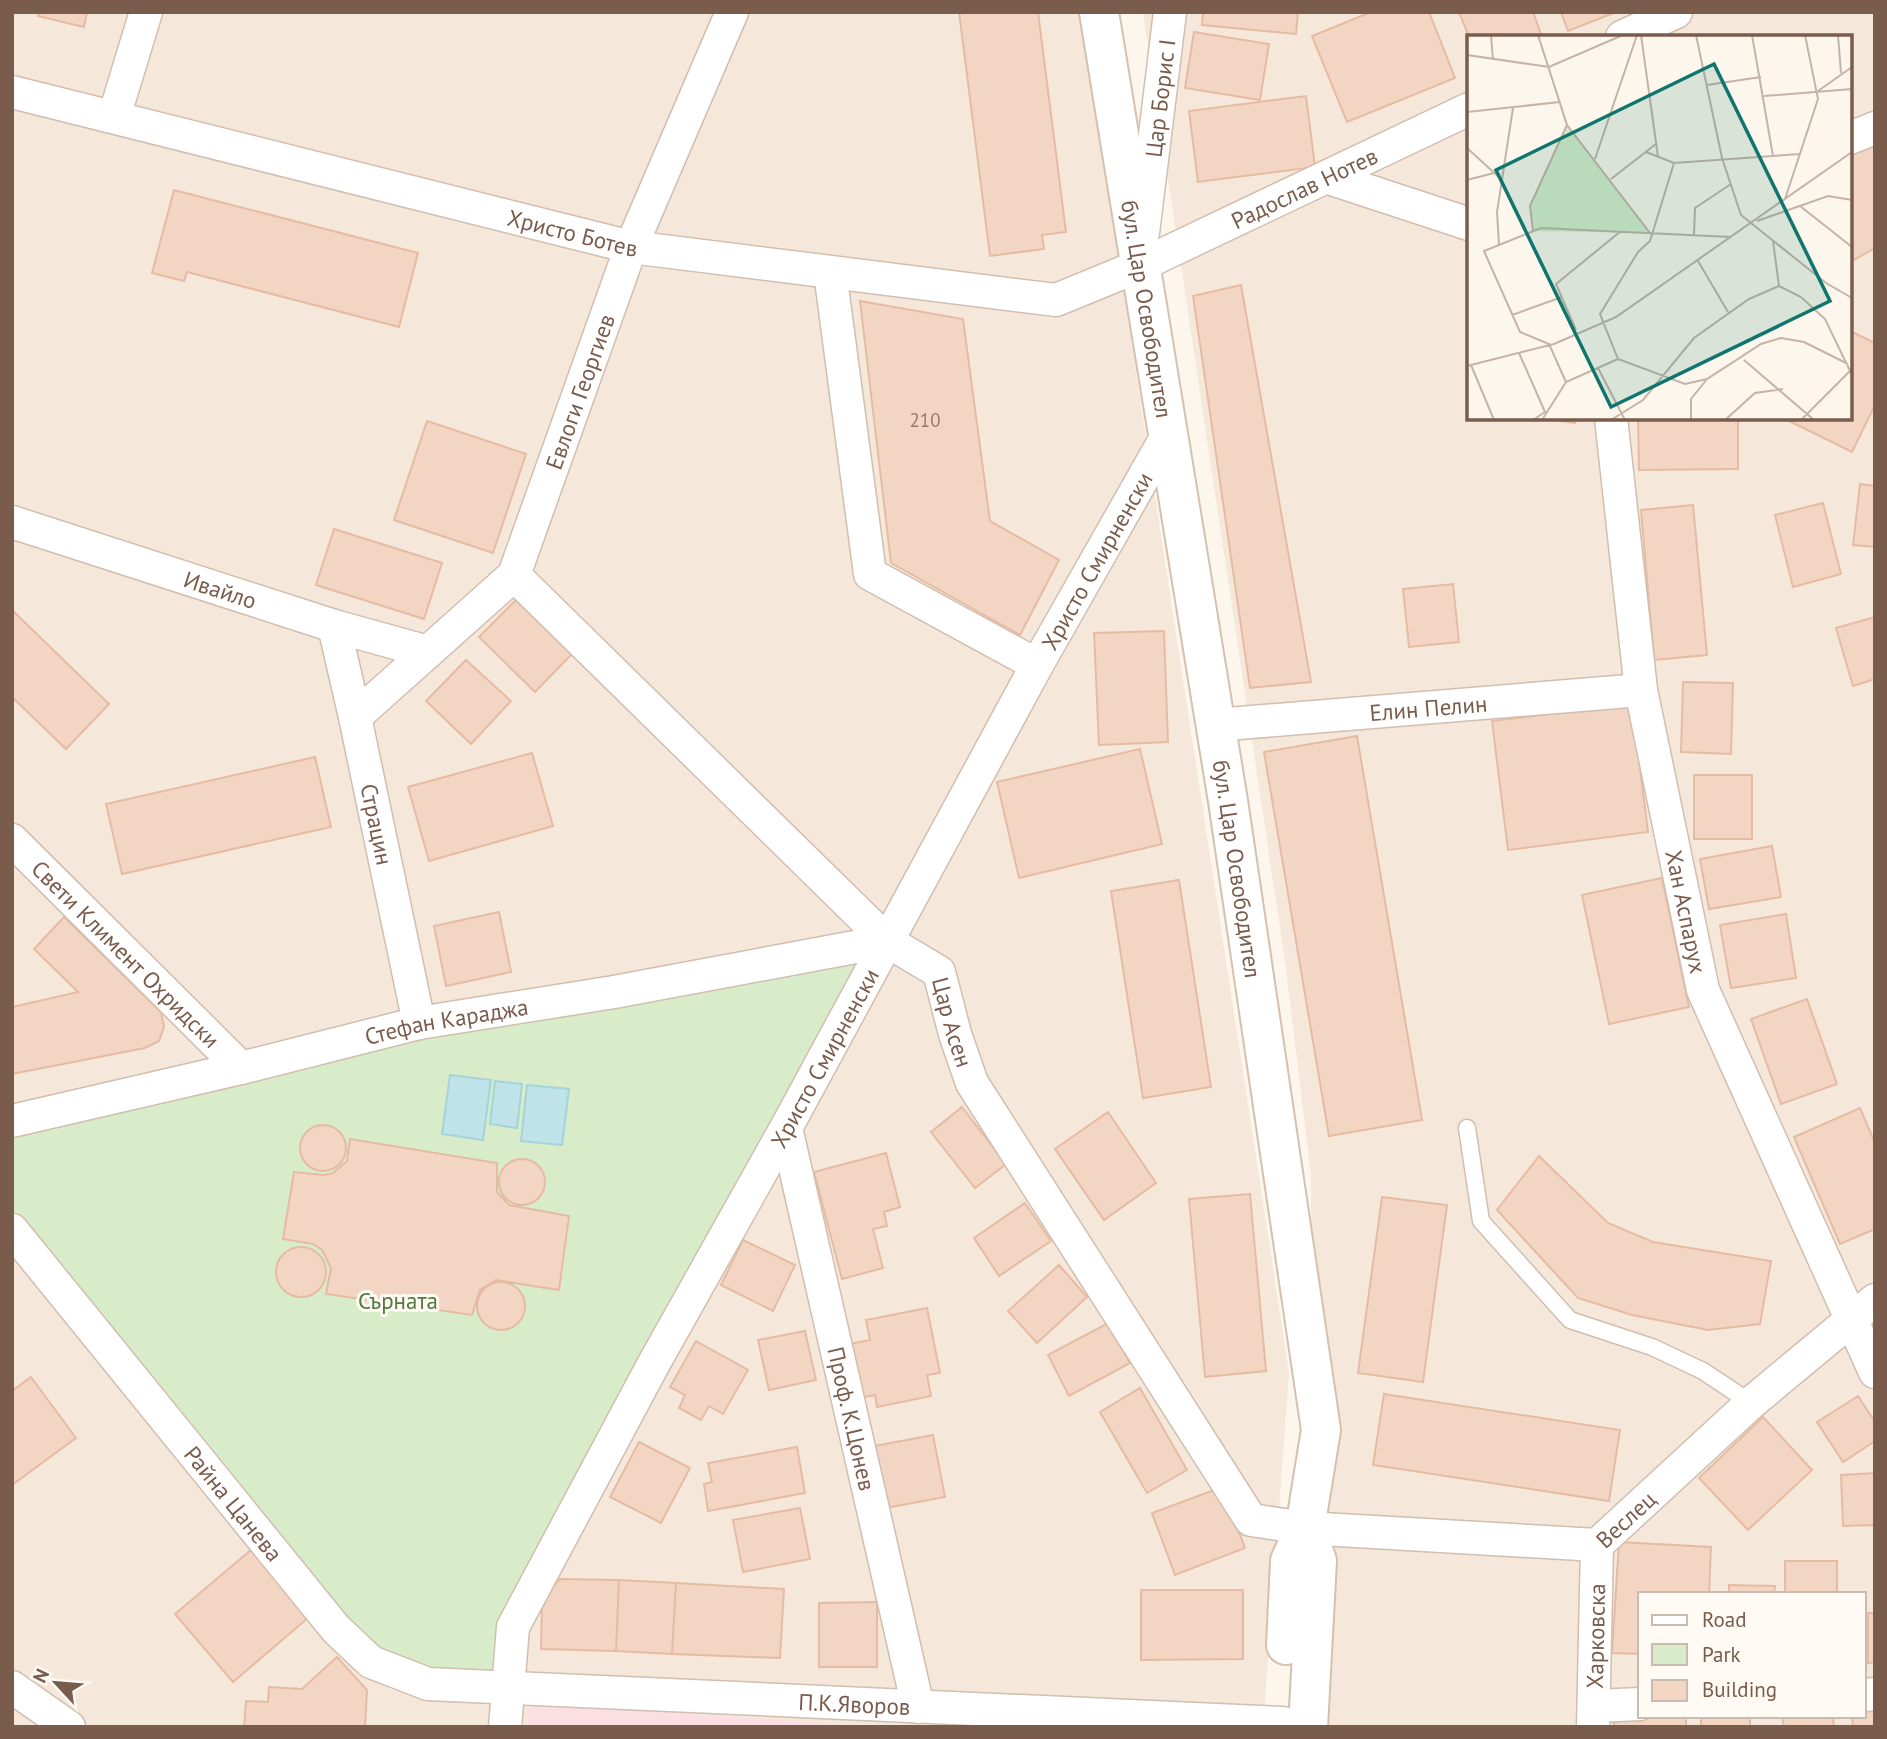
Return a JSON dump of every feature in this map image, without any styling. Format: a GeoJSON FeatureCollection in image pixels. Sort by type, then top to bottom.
{"type":"FeatureCollection","features":[{"type":"Feature","properties":{"kind":"main road","name":"бул. Цар Освободител"},"geometry":{"type":"LineString","coordinates":[[1099,12],[1215,725],[1321,1430],[1305,1528],[1290,1561],[1291,1725]]}},
{"type":"Feature","properties":{"kind":"street"},"geometry":{"type":"LineString","coordinates":[[114,117],[146,12]]}},
{"type":"Feature","properties":{"kind":"street","name":"Евлоги Георгиев"},"geometry":{"type":"LineString","coordinates":[[355,717],[514,575],[631,247],[732,12]]}},
{"type":"Feature","properties":{"kind":"street","name":"Цар Борис I"},"geometry":{"type":"LineString","coordinates":[[1139,266],[1170,12]]}},
{"type":"Feature","properties":{"kind":"street"},"geometry":{"type":"LineString","coordinates":[[1626,35],[1676,12]]}},
{"type":"Feature","properties":{"kind":"street","name":"Христо Ботев"},"geometry":{"type":"LineString","coordinates":[[12,92],[631,247],[1056,300],[1139,266]]}},
{"type":"Feature","properties":{"kind":"street","name":"Радослав Нотев"},"geometry":{"type":"LineString","coordinates":[[1139,266],[1467,110]]}},
{"type":"Feature","properties":{"kind":"street"},"geometry":{"type":"LineString","coordinates":[[1852,137],[1875,128]]}},
{"type":"Feature","properties":{"kind":"street"},"geometry":{"type":"LineString","coordinates":[[1326,177],[1467,223]]}},
{"type":"Feature","properties":{"kind":"street"},"geometry":{"type":"LineString","coordinates":[[830,272],[870,574],[1037,664]]}},
{"type":"Feature","properties":{"kind":"street","name":"Хан Аспарух"},"geometry":{"type":"LineString","coordinates":[[1611,420],[1641,690],[1703,990],[1875,1372]]}},
{"type":"Feature","properties":{"kind":"street","name":"Христо Смирненски"},"geometry":{"type":"LineString","coordinates":[[505,1727],[513,1627],[1037,664],[1167,436]]}},
{"type":"Feature","properties":{"kind":"street","name":"Ивайло"},"geometry":{"type":"LineString","coordinates":[[12,522],[334,626],[428,652]]}},
{"type":"Feature","properties":{"kind":"street","name":"Цар Асен"},"geometry":{"type":"LineString","coordinates":[[514,575],[887,941],[939,972],[955,1034],[972,1083],[1251,1520],[1305,1528]]}},
{"type":"Feature","properties":{"kind":"street","name":"Страцин"},"geometry":{"type":"LineString","coordinates":[[334,626],[419,1023]]}},
{"type":"Feature","properties":{"kind":"street","name":"Елин Пелин"},"geometry":{"type":"LineString","coordinates":[[1215,725],[1641,690]]}},
{"type":"Feature","properties":{"kind":"street","name":"Свети Климент Охридски"},"geometry":{"type":"LineString","coordinates":[[12,840],[241,1068]]}},
{"type":"Feature","properties":{"kind":"street","name":"Стефан Караджа"},"geometry":{"type":"LineString","coordinates":[[12,1121],[419,1023],[614,992],[887,941]]}},
{"type":"Feature","properties":{"kind":"street","name":"Проф. К.Цонев"},"geometry":{"type":"LineString","coordinates":[[786,1129],[918,1707]]}},
{"type":"Feature","properties":{"kind":"street","name":"Райна Цанева"},"geometry":{"type":"LineString","coordinates":[[12,1230],[336,1629],[372,1662],[428,1684],[508,1687]]}},
{"type":"Feature","properties":{"kind":"street","name":"Веслец"},"geometry":{"type":"LineString","coordinates":[[1305,1528],[1597,1545],[1751,1402],[1875,1300]]}},
{"type":"Feature","properties":{"kind":"street","name":"Харковска"},"geometry":{"type":"LineString","coordinates":[[1593,1716],[1597,1545]]}},
{"type":"Feature","properties":{"kind":"street"},"geometry":{"type":"LineString","coordinates":[[12,1687],[69,1727]]}},
{"type":"Feature","properties":{"kind":"street","name":"П.К.Яворов"},"geometry":{"type":"LineString","coordinates":[[508,1687],[918,1707],[1021,1719],[1291,1725]]}},
{"type":"Feature","properties":{"kind":"street"},"geometry":{"type":"LineString","coordinates":[[1593,1716],[1638,1705]]}},
{"type":"Feature","properties":{"kind":"lane"},"geometry":{"type":"LineString","coordinates":[[1467,1128],[1481,1221],[1570,1320],[1652,1347],[1703,1371],[1751,1402]]}},
{"type":"Feature","properties":{"kind":"shaded area"},"geometry":{"type":"Polygon","coordinates":[[[12,12],[1081,12],[1289,1373],[1263,1727],[12,1727],[12,12]]]}},
{"type":"Feature","properties":{"kind":"shaded area"},"geometry":{"type":"Polygon","coordinates":[[[1143,12],[1875,12],[1875,1727],[1308,1727],[1311,1175],[1285,961],[1143,12]]]}},
{"type":"Feature","properties":{"kind":"shaded area"},"geometry":{"type":"Polygon","coordinates":[[[529,1702],[870,1727],[528,1727],[529,1702]]]}},
{"type":"Feature","properties":{"kind":"green space","name":"Сърната"},"geometry":{"type":"Polygon","coordinates":[[[887,941],[513,1627],[508,1687],[371,1662],[12,1230],[12,1122],[887,941]]]}},
{"type":"Feature","properties":{"kind":"water"},"geometry":{"type":"Polygon","coordinates":[[[450,1075],[491,1080],[483,1140],[442,1134],[450,1075]]]}},
{"type":"Feature","properties":{"kind":"water"},"geometry":{"type":"Polygon","coordinates":[[[495,1081],[522,1084],[517,1128],[490,1124],[495,1081]]]}},
{"type":"Feature","properties":{"kind":"water"},"geometry":{"type":"Polygon","coordinates":[[[527,1085],[569,1089],[562,1145],[521,1141],[527,1085]]]}},
{"type":"Feature","properties":{"kind":"building"},"geometry":{"type":"Polygon","coordinates":[[[39,12],[87,12],[84,27],[38,16],[39,12]]]}},
{"type":"Feature","properties":{"kind":"building"},"geometry":{"type":"Polygon","coordinates":[[[959,12],[1038,12],[1066,232],[1042,235],[1044,249],[990,256],[959,12]]]}},
{"type":"Feature","properties":{"kind":"building"},"geometry":{"type":"Polygon","coordinates":[[[1203,12],[1298,12],[1296,34],[1202,25],[1203,12]]]}},
{"type":"Feature","properties":{"kind":"building"},"geometry":{"type":"Polygon","coordinates":[[[1371,12],[1429,12],[1455,78],[1347,122],[1312,36],[1371,12]]]}},
{"type":"Feature","properties":{"kind":"building"},"geometry":{"type":"Polygon","coordinates":[[[1459,12],[1533,12],[1541,35],[1468,35],[1459,12]]]}},
{"type":"Feature","properties":{"kind":"building"},"geometry":{"type":"Polygon","coordinates":[[[1561,12],[1616,12],[1568,31],[1561,12]]]}},
{"type":"Feature","properties":{"kind":"building"},"geometry":{"type":"Polygon","coordinates":[[[1194,32],[1269,44],[1260,100],[1185,88],[1194,32]]]}},
{"type":"Feature","properties":{"kind":"building"},"geometry":{"type":"Polygon","coordinates":[[[1306,96],[1315,167],[1198,182],[1189,111],[1306,96]]]}},
{"type":"Feature","properties":{"kind":"building"},"geometry":{"type":"Polygon","coordinates":[[[1875,139],[1875,248],[1852,261],[1852,153],[1875,139]]]}},
{"type":"Feature","properties":{"kind":"building"},"geometry":{"type":"Polygon","coordinates":[[[174,190],[418,253],[399,327],[187,272],[184,281],[152,273],[174,190]]]}},
{"type":"Feature","properties":{"kind":"building"},"geometry":{"type":"Polygon","coordinates":[[[1241,285],[1311,682],[1250,688],[1193,296],[1241,285]]]}},
{"type":"Feature","properties":{"kind":"building"},"geometry":{"type":"Polygon","coordinates":[[[860,301],[963,319],[990,521],[1059,560],[1020,635],[891,563],[860,301]]]}},
{"type":"Feature","properties":{"kind":"building"},"geometry":{"type":"Polygon","coordinates":[[[1852,332],[1875,343],[1875,405],[1852,452],[1787,420],[1852,420],[1852,332]]]}},
{"type":"Feature","properties":{"kind":"building"},"geometry":{"type":"Polygon","coordinates":[[[1552,420],[1576,420],[1575,423],[1552,420]]]}},
{"type":"Feature","properties":{"kind":"building"},"geometry":{"type":"Polygon","coordinates":[[[1638,420],[1738,420],[1738,469],[1639,470],[1638,420]]]}},
{"type":"Feature","properties":{"kind":"building"},"geometry":{"type":"Polygon","coordinates":[[[427,421],[526,454],[493,553],[394,520],[427,421]]]}},
{"type":"Feature","properties":{"kind":"building"},"geometry":{"type":"Polygon","coordinates":[[[1860,484],[1875,486],[1875,547],[1853,545],[1860,484]]]}},
{"type":"Feature","properties":{"kind":"building"},"geometry":{"type":"Polygon","coordinates":[[[1823,503],[1841,574],[1793,587],[1775,515],[1823,503]]]}},
{"type":"Feature","properties":{"kind":"building"},"geometry":{"type":"Polygon","coordinates":[[[1693,505],[1707,655],[1654,660],[1641,510],[1693,505]]]}},
{"type":"Feature","properties":{"kind":"building"},"geometry":{"type":"Polygon","coordinates":[[[334,529],[442,563],[424,619],[316,585],[334,529]]]}},
{"type":"Feature","properties":{"kind":"building"},"geometry":{"type":"Polygon","coordinates":[[[1453,584],[1459,642],[1409,647],[1403,589],[1453,584]]]}},
{"type":"Feature","properties":{"kind":"building"},"geometry":{"type":"Polygon","coordinates":[[[517,599],[572,654],[535,692],[479,637],[517,599]]]}},
{"type":"Feature","properties":{"kind":"building"},"geometry":{"type":"Polygon","coordinates":[[[12,610],[109,704],[66,749],[12,697],[12,610]]]}},
{"type":"Feature","properties":{"kind":"building"},"geometry":{"type":"Polygon","coordinates":[[[1875,617],[1875,679],[1853,686],[1836,628],[1875,617]]]}},
{"type":"Feature","properties":{"kind":"building"},"geometry":{"type":"Polygon","coordinates":[[[1164,631],[1168,742],[1099,745],[1094,633],[1164,631]]]}},
{"type":"Feature","properties":{"kind":"building"},"geometry":{"type":"Polygon","coordinates":[[[466,660],[511,701],[471,744],[426,701],[466,660]]]}},
{"type":"Feature","properties":{"kind":"building"},"geometry":{"type":"Polygon","coordinates":[[[1683,682],[1733,683],[1731,754],[1681,752],[1683,682]]]}},
{"type":"Feature","properties":{"kind":"building"},"geometry":{"type":"Polygon","coordinates":[[[1632,704],[1648,832],[1508,850],[1492,721],[1632,704]]]}},
{"type":"Feature","properties":{"kind":"building"},"geometry":{"type":"Polygon","coordinates":[[[1357,736],[1422,1120],[1329,1136],[1264,752],[1357,736]]]}},
{"type":"Feature","properties":{"kind":"building"},"geometry":{"type":"Polygon","coordinates":[[[1140,749],[1162,844],[1019,878],[997,782],[1140,749]]]}},
{"type":"Feature","properties":{"kind":"building"},"geometry":{"type":"Polygon","coordinates":[[[532,753],[553,826],[429,861],[408,787],[532,753]]]}},
{"type":"Feature","properties":{"kind":"building"},"geometry":{"type":"Polygon","coordinates":[[[315,757],[331,827],[122,874],[106,804],[315,757]]]}},
{"type":"Feature","properties":{"kind":"building"},"geometry":{"type":"Polygon","coordinates":[[[1694,775],[1752,775],[1752,839],[1694,839],[1694,775]]]}},
{"type":"Feature","properties":{"kind":"building"},"geometry":{"type":"Polygon","coordinates":[[[1772,846],[1781,897],[1709,909],[1700,859],[1772,846]]]}},
{"type":"Feature","properties":{"kind":"building"},"geometry":{"type":"Polygon","coordinates":[[[1662,878],[1689,1007],[1609,1024],[1582,895],[1662,878]]]}},
{"type":"Feature","properties":{"kind":"building"},"geometry":{"type":"Polygon","coordinates":[[[1179,880],[1211,1087],[1143,1098],[1111,891],[1179,880]]]}},
{"type":"Feature","properties":{"kind":"building"},"geometry":{"type":"Polygon","coordinates":[[[499,912],[511,972],[446,986],[434,926],[499,912]]]}},
{"type":"Feature","properties":{"kind":"building"},"geometry":{"type":"Polygon","coordinates":[[[1786,914],[1796,978],[1731,988],[1720,925],[1786,914]]]}},
{"type":"Feature","properties":{"kind":"building"},"geometry":{"type":"Polygon","coordinates":[[[64,917],[161,1012],[164,1027],[159,1041],[145,1048],[12,1074],[12,1007],[78,992],[34,949],[64,917]]]}},
{"type":"Feature","properties":{"kind":"building"},"geometry":{"type":"Polygon","coordinates":[[[1807,999],[1837,1084],[1781,1104],[1751,1019],[1807,999]]]}},
{"type":"Feature","properties":{"kind":"building"},"geometry":{"type":"Polygon","coordinates":[[[962,1107],[1006,1164],[975,1188],[931,1132],[962,1107]]]}},
{"type":"Feature","properties":{"kind":"building"},"geometry":{"type":"Polygon","coordinates":[[[1860,1108],[1875,1143],[1875,1229],[1840,1244],[1794,1137],[1860,1108]]]}},
{"type":"Feature","properties":{"kind":"building"},"geometry":{"type":"Polygon","coordinates":[[[1108,1112],[1156,1183],[1104,1220],[1055,1149],[1108,1112]]]}},
{"type":"Feature","properties":{"kind":"building"},"geometry":{"type":"Polygon","coordinates":[[[323,1125],[339,1132],[346,1148],[339,1164],[323,1171],[307,1164],[300,1148],[307,1132],[323,1125]]]}},
{"type":"Feature","properties":{"kind":"building"},"geometry":{"type":"Polygon","coordinates":[[[350,1139],[497,1163],[497,1192],[509,1205],[569,1216],[559,1290],[496,1280],[480,1290],[472,1315],[326,1294],[331,1268],[322,1250],[313,1244],[283,1239],[294,1172],[324,1175],[333,1173],[347,1161],[350,1139]]]}},
{"type":"Feature","properties":{"kind":"building"},"geometry":{"type":"Polygon","coordinates":[[[886,1153],[900,1207],[884,1212],[887,1226],[873,1229],[883,1268],[842,1279],[814,1172],[886,1153]]]}},
{"type":"Feature","properties":{"kind":"building"},"geometry":{"type":"Polygon","coordinates":[[[1539,1156],[1608,1223],[1653,1242],[1771,1261],[1760,1324],[1708,1330],[1632,1315],[1578,1298],[1497,1210],[1539,1156]]]}},
{"type":"Feature","properties":{"kind":"building"},"geometry":{"type":"Polygon","coordinates":[[[522,1159],[539,1165],[545,1182],[539,1199],[522,1205],[505,1199],[499,1182],[505,1165],[522,1159]]]}},
{"type":"Feature","properties":{"kind":"building"},"geometry":{"type":"Polygon","coordinates":[[[1250,1194],[1266,1371],[1205,1377],[1189,1199],[1250,1194]]]}},
{"type":"Feature","properties":{"kind":"building"},"geometry":{"type":"Polygon","coordinates":[[[1382,1197],[1447,1205],[1423,1382],[1358,1373],[1382,1197]]]}},
{"type":"Feature","properties":{"kind":"building"},"geometry":{"type":"Polygon","coordinates":[[[1025,1203],[1051,1241],[999,1276],[974,1238],[1025,1203]]]}},
{"type":"Feature","properties":{"kind":"building"},"geometry":{"type":"Polygon","coordinates":[[[743,1240],[795,1265],[773,1311],[721,1285],[743,1240]]]}},
{"type":"Feature","properties":{"kind":"building"},"geometry":{"type":"Polygon","coordinates":[[[301,1247],[319,1254],[326,1272],[319,1290],[301,1297],[283,1290],[276,1272],[283,1254],[301,1247]]]}},
{"type":"Feature","properties":{"kind":"building"},"geometry":{"type":"Polygon","coordinates":[[[1059,1265],[1087,1297],[1037,1343],[1008,1311],[1059,1265]]]}},
{"type":"Feature","properties":{"kind":"building"},"geometry":{"type":"Polygon","coordinates":[[[501,1282],[518,1289],[525,1306],[518,1323],[501,1330],[484,1323],[477,1306],[484,1289],[501,1282]]]}},
{"type":"Feature","properties":{"kind":"building"},"geometry":{"type":"Polygon","coordinates":[[[927,1308],[940,1373],[927,1375],[931,1396],[877,1407],[875,1395],[860,1398],[849,1344],[870,1340],[866,1320],[927,1308]]]}},
{"type":"Feature","properties":{"kind":"building"},"geometry":{"type":"Polygon","coordinates":[[[1108,1323],[1130,1363],[1069,1396],[1048,1355],[1108,1323]]]}},
{"type":"Feature","properties":{"kind":"building"},"geometry":{"type":"Polygon","coordinates":[[[805,1331],[816,1380],[769,1390],[758,1340],[805,1331]]]}},
{"type":"Feature","properties":{"kind":"building"},"geometry":{"type":"Polygon","coordinates":[[[696,1341],[748,1370],[723,1414],[709,1406],[701,1420],[679,1408],[685,1395],[670,1387],[696,1341]]]}},
{"type":"Feature","properties":{"kind":"building"},"geometry":{"type":"Polygon","coordinates":[[[31,1377],[76,1438],[12,1485],[12,1391],[31,1377]]]}},
{"type":"Feature","properties":{"kind":"building"},"geometry":{"type":"Polygon","coordinates":[[[1140,1388],[1187,1470],[1147,1493],[1100,1412],[1140,1388]]]}},
{"type":"Feature","properties":{"kind":"building"},"geometry":{"type":"Polygon","coordinates":[[[1384,1394],[1620,1430],[1609,1501],[1373,1465],[1384,1394]]]}},
{"type":"Feature","properties":{"kind":"building"},"geometry":{"type":"Polygon","coordinates":[[[1858,1396],[1875,1422],[1875,1441],[1843,1462],[1817,1422],[1858,1396]]]}},
{"type":"Feature","properties":{"kind":"building"},"geometry":{"type":"Polygon","coordinates":[[[1763,1417],[1812,1470],[1748,1530],[1699,1478],[1763,1417]]]}},
{"type":"Feature","properties":{"kind":"building"},"geometry":{"type":"Polygon","coordinates":[[[933,1435],[945,1497],[880,1509],[869,1447],[933,1435]]]}},
{"type":"Feature","properties":{"kind":"building"},"geometry":{"type":"Polygon","coordinates":[[[639,1442],[690,1468],[661,1523],[610,1497],[639,1442]]]}},
{"type":"Feature","properties":{"kind":"building"},"geometry":{"type":"Polygon","coordinates":[[[797,1447],[805,1493],[708,1511],[704,1484],[712,1482],[708,1463],[797,1447]]]}},
{"type":"Feature","properties":{"kind":"building"},"geometry":{"type":"Polygon","coordinates":[[[1875,1473],[1875,1525],[1843,1526],[1841,1475],[1875,1473]]]}},
{"type":"Feature","properties":{"kind":"building"},"geometry":{"type":"Polygon","coordinates":[[[1222,1487],[1245,1548],[1175,1575],[1152,1513],[1222,1487]]]}},
{"type":"Feature","properties":{"kind":"building"},"geometry":{"type":"Polygon","coordinates":[[[800,1508],[810,1559],[743,1572],[733,1520],[800,1508]]]}},
{"type":"Feature","properties":{"kind":"building"},"geometry":{"type":"Polygon","coordinates":[[[1619,1542],[1711,1547],[1709,1592],[1638,1592],[1638,1654],[1612,1653],[1619,1542]]]}},
{"type":"Feature","properties":{"kind":"building"},"geometry":{"type":"Polygon","coordinates":[[[251,1550],[308,1618],[233,1682],[175,1614],[251,1550]]]}},
{"type":"Feature","properties":{"kind":"building"},"geometry":{"type":"Polygon","coordinates":[[[1785,1561],[1837,1561],[1837,1592],[1785,1592],[1785,1561]]]}},
{"type":"Feature","properties":{"kind":"building"},"geometry":{"type":"Polygon","coordinates":[[[560,1579],[619,1580],[616,1651],[541,1649],[542,1598],[560,1579]]]}},
{"type":"Feature","properties":{"kind":"building"},"geometry":{"type":"Polygon","coordinates":[[[619,1580],[676,1583],[672,1654],[616,1651],[619,1580]]]}},
{"type":"Feature","properties":{"kind":"building"},"geometry":{"type":"Polygon","coordinates":[[[676,1583],[784,1589],[780,1658],[672,1654],[676,1583]]]}},
{"type":"Feature","properties":{"kind":"building"},"geometry":{"type":"Polygon","coordinates":[[[1729,1585],[1775,1586],[1774,1592],[1729,1592],[1729,1585]]]}},
{"type":"Feature","properties":{"kind":"building"},"geometry":{"type":"Polygon","coordinates":[[[1141,1590],[1243,1590],[1243,1659],[1141,1660],[1141,1590]]]}},
{"type":"Feature","properties":{"kind":"building"},"geometry":{"type":"Polygon","coordinates":[[[877,1602],[877,1667],[819,1667],[819,1603],[877,1602]]]}},
{"type":"Feature","properties":{"kind":"building"},"geometry":{"type":"Polygon","coordinates":[[[1868,1613],[1875,1613],[1875,1662],[1868,1663],[1868,1613]]]}},
{"type":"Feature","properties":{"kind":"building"},"geometry":{"type":"Polygon","coordinates":[[[337,1657],[367,1690],[365,1727],[244,1727],[246,1701],[268,1702],[269,1687],[302,1689],[337,1657]]]}},
{"type":"Feature","properties":{"kind":"building"},"geometry":{"type":"Polygon","coordinates":[[[1875,1703],[1875,1727],[1853,1727],[1852,1718],[1866,1718],[1866,1704],[1875,1703]]]}},
{"type":"Feature","properties":{"kind":"building"},"geometry":{"type":"Polygon","coordinates":[[[1614,1709],[1638,1715],[1638,1718],[1686,1718],[1686,1727],[1614,1727],[1614,1709]]]}},
{"type":"Feature","properties":{"kind":"building"},"geometry":{"type":"Polygon","coordinates":[[[1701,1718],[1750,1718],[1750,1727],[1701,1727],[1701,1718]]]}},
{"type":"Feature","properties":{"kind":"building"},"geometry":{"type":"Polygon","coordinates":[[[1782,1718],[1833,1718],[1834,1727],[1784,1727],[1782,1718]]]}}]}
